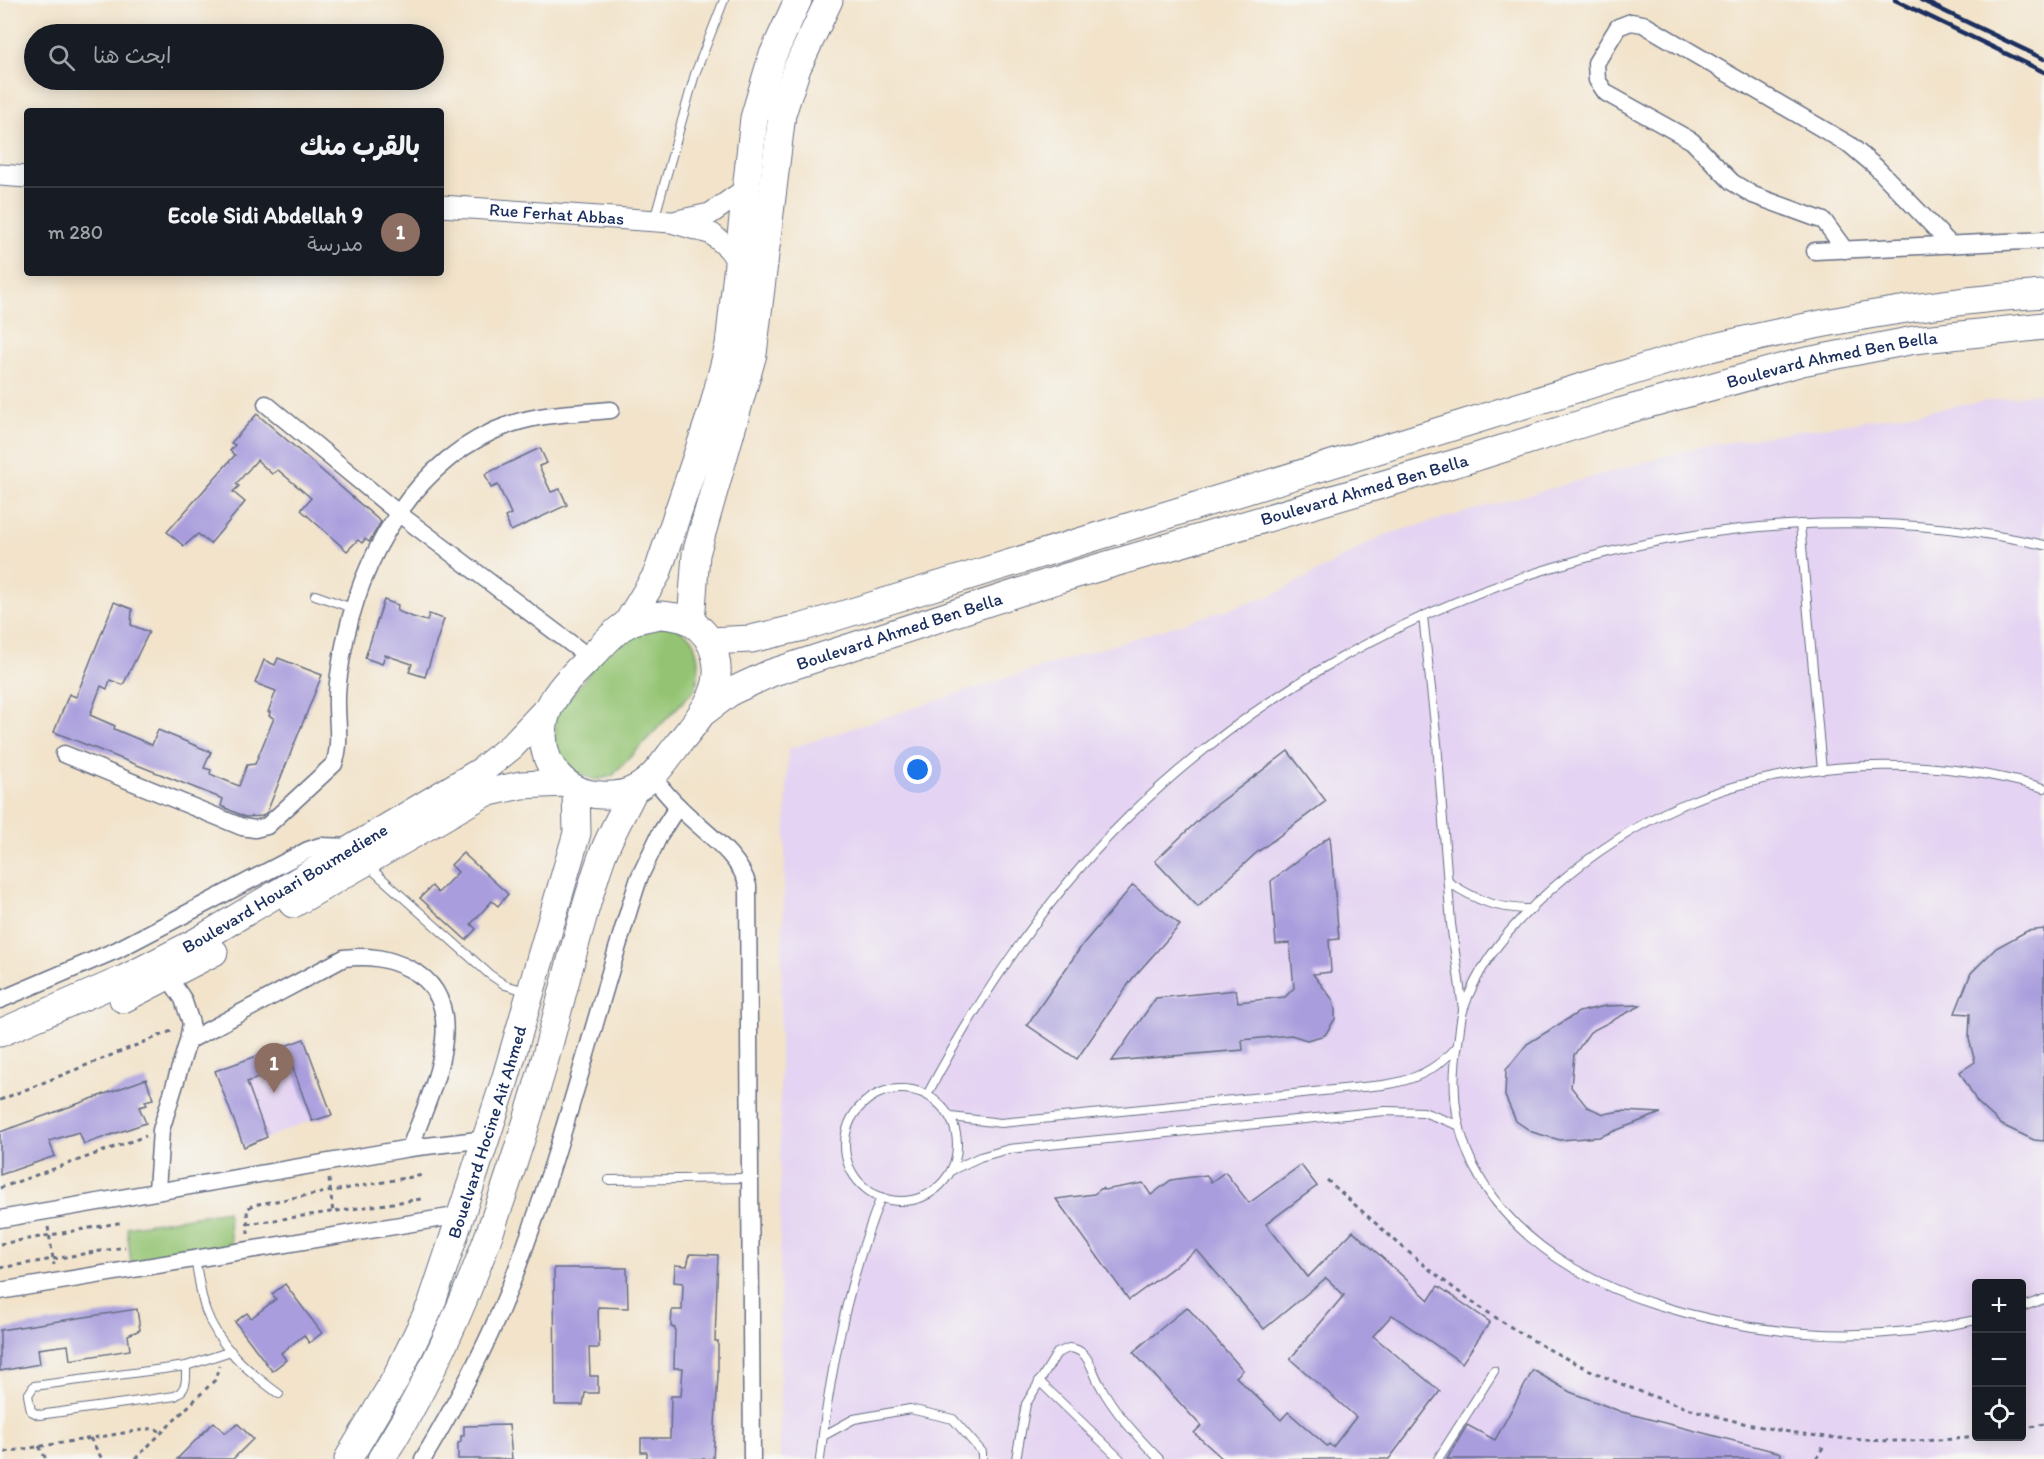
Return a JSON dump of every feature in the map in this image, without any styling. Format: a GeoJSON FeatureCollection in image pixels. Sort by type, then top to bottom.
{"type":"FeatureCollection","features":[{"type":"Feature","properties":{"kind":"main road"},"geometry":{"type":"LineString","coordinates":[[643,783],[613,795],[571,786],[547,759],[542,743],[542,727],[546,710],[554,695],[626,625],[657,574],[713,408],[729,345],[754,118],[772,57],[798,0]]}},
{"type":"Feature","properties":{"kind":"main road"},"geometry":{"type":"LineString","coordinates":[[691,622],[696,554],[753,354],[782,114],[797,68],[830,0]]}},
{"type":"Feature","properties":{"kind":"main road","name":"Boulevard Ahmed Ben Bella"},"geometry":{"type":"LineString","coordinates":[[710,641],[751,639],[803,627],[1702,350],[1793,329],[1908,308],[2044,294]]}},
{"type":"Feature","properties":{"kind":"main road","name":"Boulevard Ahmed Ben Bella"},"geometry":{"type":"LineString","coordinates":[[704,712],[732,691],[771,673],[1063,579],[1473,458],[1619,412],[1802,362],[1914,340],[2044,326]]}},
{"type":"Feature","properties":{"kind":"main road"},"geometry":{"type":"LineString","coordinates":[[381,1459],[432,1370],[464,1300],[541,1072],[601,858],[643,783],[704,712],[717,679],[717,662],[710,641],[691,622],[661,615],[644,617],[626,625]]}},
{"type":"Feature","properties":{"kind":"main road","name":"Boulevard Houari Boumediene"},"geometry":{"type":"LineString","coordinates":[[0,1050],[57,1029],[169,978],[481,771],[512,746],[546,710]]}},
{"type":"Feature","properties":{"kind":"main road","name":"Boulevard Houari Boumediene"},"geometry":{"type":"LineString","coordinates":[[0,1033],[61,1008],[165,958],[357,854],[485,793],[521,785],[571,786]]}},
{"type":"Feature","properties":{"kind":"main road","name":"Bouelvard Hocine Ait Ahmed"},"geometry":{"type":"LineString","coordinates":[[348,1459],[396,1378],[426,1315],[461,1215],[531,992],[577,833],[571,786]]}},
{"type":"Feature","properties":{"kind":"street"},"geometry":{"type":"LineString","coordinates":[[1845,250],[1824,221],[1753,195],[1732,182],[1692,141],[1606,93],[1597,80],[1596,63],[1613,32],[1625,23],[1643,24],[1838,137],[1863,154],[1951,245]]}},
{"type":"Feature","properties":{"kind":"street"},"geometry":{"type":"LineString","coordinates":[[0,176],[24,177]]}},
{"type":"Feature","properties":{"kind":"street","name":"Rue Ferhat Abbas"},"geometry":{"type":"LineString","coordinates":[[663,221],[710,214],[746,189]]}},
{"type":"Feature","properties":{"kind":"street","name":"Rue Ferhat Abbas"},"geometry":{"type":"LineString","coordinates":[[444,206],[663,221],[712,234],[739,263]]}},
{"type":"Feature","properties":{"kind":"street"},"geometry":{"type":"LineString","coordinates":[[1815,251],[2044,240]]}},
{"type":"Feature","properties":{"kind":"street"},"geometry":{"type":"LineString","coordinates":[[266,404],[399,513],[590,658]]}},
{"type":"Feature","properties":{"kind":"street"},"geometry":{"type":"LineString","coordinates":[[64,754],[242,827],[255,829],[267,826],[334,764],[338,752],[337,695],[352,608],[373,554],[399,513],[437,468],[467,445],[511,424],[533,419],[610,410]]}},
{"type":"Feature","properties":{"kind":"street"},"geometry":{"type":"LineString","coordinates":[[643,783],[678,806],[734,860],[744,873],[748,886],[748,1178],[752,1459]]}},
{"type":"Feature","properties":{"kind":"street"},"geometry":{"type":"LineString","coordinates":[[423,1459],[456,1404],[505,1299],[543,1196],[639,878],[660,834],[678,806]]}},
{"type":"Feature","properties":{"kind":"street"},"geometry":{"type":"LineString","coordinates":[[0,1000],[117,950],[308,850],[320,846],[357,854]]}},
{"type":"Feature","properties":{"kind":"street"},"geometry":{"type":"LineString","coordinates":[[188,1041],[344,958],[365,955],[393,960],[417,972],[434,989],[443,1011],[446,1035],[442,1058],[410,1148]]}},
{"type":"Feature","properties":{"kind":"street"},"geometry":{"type":"LineString","coordinates":[[157,1190],[161,1130],[188,1041],[190,1023],[183,999],[169,978]]}},
{"type":"Feature","properties":{"kind":"street"},"geometry":{"type":"LineString","coordinates":[[0,1219],[327,1161],[486,1139]]}},
{"type":"Feature","properties":{"kind":"street"},"geometry":{"type":"LineString","coordinates":[[0,1291],[461,1215]]}},
{"type":"Feature","properties":{"kind":"lane"},"geometry":{"type":"LineString","coordinates":[[663,221],[695,74],[724,0]]}},
{"type":"Feature","properties":{"kind":"lane"},"geometry":{"type":"LineString","coordinates":[[927,1095],[988,989],[1069,883],[1127,818],[1268,700],[1343,656],[1423,616],[1528,575],[1653,542],[1729,528],[1800,524],[1936,529],[2044,545]]}},
{"type":"Feature","properties":{"kind":"lane"},"geometry":{"type":"LineString","coordinates":[[1800,524],[1822,770]]}},
{"type":"Feature","properties":{"kind":"lane"},"geometry":{"type":"LineString","coordinates":[[315,595],[352,608]]}},
{"type":"Feature","properties":{"kind":"lane"},"geometry":{"type":"LineString","coordinates":[[1423,616],[1437,743],[1450,924],[1463,1009],[1453,1062],[1453,1086],[1458,1125],[1483,1186],[1510,1221],[1569,1266],[1636,1298],[1715,1322],[1806,1335],[1874,1336],[1972,1321]]}},
{"type":"Feature","properties":{"kind":"lane"},"geometry":{"type":"LineString","coordinates":[[1463,1009],[1490,958],[1532,909],[1584,862],[1651,820],[1734,786],[1822,770],[1916,766],[2008,778],[2044,788]]}},
{"type":"Feature","properties":{"kind":"lane"},"geometry":{"type":"LineString","coordinates":[[357,854],[489,974],[505,985],[531,992]]}},
{"type":"Feature","properties":{"kind":"lane"},"geometry":{"type":"LineString","coordinates":[[1448,882],[1471,897],[1495,907],[1532,909]]}},
{"type":"Feature","properties":{"kind":"lane"},"geometry":{"type":"LineString","coordinates":[[951,1117],[1001,1123],[1395,1084],[1429,1071],[1457,1047]]}},
{"type":"Feature","properties":{"kind":"lane"},"geometry":{"type":"LineString","coordinates":[[905,1089],[927,1095],[951,1117],[958,1149],[952,1170],[939,1186],[922,1197],[901,1201],[881,1197],[862,1185],[849,1166],[845,1144],[850,1122],[863,1104],[882,1092],[905,1089]]}},
{"type":"Feature","properties":{"kind":"lane"},"geometry":{"type":"LineString","coordinates":[[952,1170],[980,1157],[1025,1147],[1385,1111],[1423,1112],[1458,1125]]}},
{"type":"Feature","properties":{"kind":"lane"},"geometry":{"type":"LineString","coordinates":[[609,1180],[748,1178]]}},
{"type":"Feature","properties":{"kind":"lane"},"geometry":{"type":"LineString","coordinates":[[820,1459],[850,1293],[868,1231],[881,1197]]}},
{"type":"Feature","properties":{"kind":"lane"},"geometry":{"type":"LineString","coordinates":[[195,1260],[206,1311],[231,1351],[246,1370],[279,1394]]}},
{"type":"Feature","properties":{"kind":"lane"},"geometry":{"type":"LineString","coordinates":[[2026,1306],[2044,1299]]}},
{"type":"Feature","properties":{"kind":"lane"},"geometry":{"type":"LineString","coordinates":[[1016,1459],[1022,1414],[1030,1395],[1063,1349],[1076,1348],[1082,1351],[1115,1409],[1159,1459]]}},
{"type":"Feature","properties":{"kind":"lane"},"geometry":{"type":"LineString","coordinates":[[186,1366],[186,1386],[175,1396],[39,1415],[31,1411],[28,1395],[34,1386],[186,1366],[231,1351]]}},
{"type":"Feature","properties":{"kind":"lane"},"geometry":{"type":"LineString","coordinates":[[1438,1459],[1494,1371]]}},
{"type":"Feature","properties":{"kind":"lane"},"geometry":{"type":"LineString","coordinates":[[1040,1381],[1120,1459]]}},
{"type":"Feature","properties":{"kind":"lane"},"geometry":{"type":"LineString","coordinates":[[823,1436],[854,1419],[910,1408],[953,1419],[982,1452],[982,1459]]}},
{"type":"Feature","properties":{"kind":"path"},"geometry":{"type":"LineString","coordinates":[[0,1100],[190,1023]]}},
{"type":"Feature","properties":{"kind":"path"},"geometry":{"type":"LineString","coordinates":[[0,1188],[161,1130]]}},
{"type":"Feature","properties":{"kind":"path"},"geometry":{"type":"LineString","coordinates":[[327,1161],[333,1213]]}},
{"type":"Feature","properties":{"kind":"path"},"geometry":{"type":"LineString","coordinates":[[248,1251],[247,1209],[253,1205],[423,1174]]}},
{"type":"Feature","properties":{"kind":"path"},"geometry":{"type":"LineString","coordinates":[[1327,1180],[1414,1257],[1490,1314],[1571,1362],[1674,1409]]}},
{"type":"Feature","properties":{"kind":"path"},"geometry":{"type":"LineString","coordinates":[[247,1224],[421,1199]]}},
{"type":"Feature","properties":{"kind":"path"},"geometry":{"type":"LineString","coordinates":[[44,1212],[50,1235],[56,1282]]}},
{"type":"Feature","properties":{"kind":"path"},"geometry":{"type":"LineString","coordinates":[[0,1244],[124,1222]]}},
{"type":"Feature","properties":{"kind":"path"},"geometry":{"type":"LineString","coordinates":[[0,1268],[124,1247]]}},
{"type":"Feature","properties":{"kind":"path"},"geometry":{"type":"LineString","coordinates":[[135,1459],[216,1380],[220,1371],[218,1355]]}},
{"type":"Feature","properties":{"kind":"path"},"geometry":{"type":"LineString","coordinates":[[2026,1428],[2044,1424]]}},
{"type":"Feature","properties":{"kind":"path"},"geometry":{"type":"LineString","coordinates":[[5,1452],[155,1428],[163,1434]]}},
{"type":"Feature","properties":{"kind":"path"},"geometry":{"type":"LineString","coordinates":[[90,1438],[102,1459]]}},
{"type":"Feature","properties":{"kind":"path"},"geometry":{"type":"LineString","coordinates":[[1895,1446],[1972,1438]]}},
{"type":"Feature","properties":{"kind":"path"},"geometry":{"type":"LineString","coordinates":[[1813,1443],[1832,1445]]}},
{"type":"Feature","properties":{"kind":"path"},"geometry":{"type":"LineString","coordinates":[[1816,1459],[1825,1444]]}},
{"type":"Feature","properties":{"kind":"path"},"geometry":{"type":"LineString","coordinates":[[39,1446],[46,1459]]}},
{"type":"Feature","properties":{"kind":"shaded area"},"geometry":{"type":"Polygon","coordinates":[[[2044,392],[2044,1459],[780,1459],[780,1026],[788,749],[1274,595],[1384,535],[1699,447],[2044,392]]]}},
{"type":"Feature","properties":{"kind":"shaded area"},"geometry":{"type":"Polygon","coordinates":[[[304,1039],[332,1115],[320,1119],[319,1117],[244,1147],[215,1071],[304,1039]]]}},
{"type":"Feature","properties":{"kind":"green space"},"geometry":{"type":"Polygon","coordinates":[[[673,625],[693,639],[699,663],[696,688],[612,776],[596,780],[570,771],[555,751],[555,716],[620,634],[673,625]]]}},
{"type":"Feature","properties":{"kind":"green space"},"geometry":{"type":"Polygon","coordinates":[[[227,1211],[232,1249],[131,1265],[127,1227],[227,1211]]]}},
{"type":"Feature","properties":{"kind":"building"},"geometry":{"type":"Polygon","coordinates":[[[257,414],[381,522],[369,542],[365,539],[362,543],[358,540],[347,551],[301,510],[311,498],[278,470],[272,474],[257,460],[236,484],[239,486],[233,492],[245,502],[210,544],[198,534],[184,546],[167,532],[235,455],[230,451],[235,445],[231,443],[257,414]]]}},
{"type":"Feature","properties":{"kind":"building"},"geometry":{"type":"Polygon","coordinates":[[[540,448],[547,463],[539,466],[551,492],[560,489],[567,505],[511,531],[505,517],[511,514],[498,485],[491,488],[485,474],[540,448]]]}},
{"type":"Feature","properties":{"kind":"building"},"geometry":{"type":"Polygon","coordinates":[[[384,600],[398,605],[397,611],[413,617],[427,621],[429,614],[444,619],[425,677],[409,672],[412,664],[385,655],[382,664],[365,658],[384,600]]]}},
{"type":"Feature","properties":{"kind":"building"},"geometry":{"type":"Polygon","coordinates":[[[114,602],[132,609],[131,625],[149,632],[123,685],[110,680],[107,689],[101,686],[90,715],[115,726],[114,729],[152,745],[158,730],[211,752],[204,768],[211,770],[210,774],[239,786],[247,765],[255,764],[274,718],[269,716],[270,712],[268,712],[276,691],[255,683],[264,660],[275,665],[278,658],[322,675],[267,812],[262,816],[245,817],[221,806],[223,799],[54,732],[69,694],[76,697],[114,602]]]}},
{"type":"Feature","properties":{"kind":"building"},"geometry":{"type":"Polygon","coordinates":[[[1288,751],[1326,801],[1255,854],[1198,907],[1155,861],[1206,813],[1288,751]]]}},
{"type":"Feature","properties":{"kind":"building"},"geometry":{"type":"Polygon","coordinates":[[[1330,836],[1339,939],[1329,940],[1331,972],[1313,974],[1333,1000],[1335,1010],[1335,1019],[1325,1035],[1307,1040],[1291,1035],[1242,1040],[1243,1050],[1112,1061],[1156,998],[1236,990],[1238,1002],[1285,997],[1294,988],[1290,943],[1276,944],[1271,881],[1330,836]]]}},
{"type":"Feature","properties":{"kind":"building"},"geometry":{"type":"Polygon","coordinates":[[[463,853],[508,894],[498,906],[492,901],[471,924],[476,929],[466,940],[420,898],[432,886],[438,893],[458,872],[451,865],[463,853]]]}},
{"type":"Feature","properties":{"kind":"building"},"geometry":{"type":"Polygon","coordinates":[[[1133,885],[1180,925],[1132,979],[1077,1059],[1027,1025],[1083,944],[1133,885]]]}},
{"type":"Feature","properties":{"kind":"building"},"geometry":{"type":"Polygon","coordinates":[[[2044,929],[2044,1141],[2034,1140],[2002,1125],[1977,1102],[1960,1072],[1975,1062],[1969,1039],[1970,1014],[1955,1013],[1971,973],[1996,948],[2027,931],[2044,929]]]}},
{"type":"Feature","properties":{"kind":"building"},"geometry":{"type":"Polygon","coordinates":[[[1642,1005],[1590,1032],[1574,1055],[1571,1087],[1587,1107],[1604,1114],[1621,1111],[1661,1113],[1599,1137],[1560,1140],[1532,1132],[1516,1121],[1505,1096],[1506,1070],[1527,1044],[1579,1012],[1605,1006],[1642,1005]]]}},
{"type":"Feature","properties":{"kind":"building"},"geometry":{"type":"Polygon","coordinates":[[[304,1039],[332,1115],[312,1121],[292,1065],[247,1082],[267,1137],[244,1147],[215,1071],[304,1039]]]}},
{"type":"Feature","properties":{"kind":"building"},"geometry":{"type":"Polygon","coordinates":[[[146,1079],[153,1099],[145,1101],[147,1105],[139,1107],[146,1123],[84,1144],[79,1132],[49,1141],[55,1156],[0,1175],[0,1132],[146,1079]]]}},
{"type":"Feature","properties":{"kind":"building"},"geometry":{"type":"Polygon","coordinates":[[[1301,1165],[1317,1186],[1266,1224],[1308,1277],[1353,1231],[1429,1300],[1438,1286],[1490,1322],[1462,1363],[1392,1315],[1373,1336],[1440,1391],[1389,1459],[1223,1459],[1194,1433],[1201,1426],[1133,1352],[1187,1307],[1243,1370],[1236,1377],[1281,1420],[1288,1412],[1327,1446],[1329,1444],[1333,1447],[1356,1417],[1290,1359],[1344,1295],[1326,1278],[1264,1329],[1197,1250],[1129,1300],[1056,1199],[1094,1194],[1102,1188],[1104,1190],[1143,1183],[1151,1195],[1171,1180],[1206,1175],[1211,1182],[1225,1172],[1249,1203],[1301,1165]]]}},
{"type":"Feature","properties":{"kind":"building"},"geometry":{"type":"Polygon","coordinates":[[[690,1254],[718,1255],[715,1341],[718,1341],[718,1375],[713,1459],[647,1459],[647,1452],[641,1452],[641,1438],[670,1438],[671,1396],[681,1396],[683,1368],[674,1368],[675,1327],[671,1327],[672,1310],[682,1310],[683,1283],[674,1282],[675,1265],[687,1266],[690,1254]]]}},
{"type":"Feature","properties":{"kind":"building"},"geometry":{"type":"Polygon","coordinates":[[[554,1268],[627,1268],[628,1308],[598,1307],[599,1348],[589,1348],[590,1376],[598,1376],[598,1393],[585,1393],[583,1405],[555,1405],[554,1268]]]}},
{"type":"Feature","properties":{"kind":"building"},"geometry":{"type":"Polygon","coordinates":[[[285,1284],[322,1333],[309,1343],[304,1335],[281,1353],[286,1360],[272,1371],[235,1322],[247,1313],[251,1318],[276,1299],[272,1294],[285,1284]]]}},
{"type":"Feature","properties":{"kind":"building"},"geometry":{"type":"Polygon","coordinates":[[[137,1309],[140,1330],[128,1335],[130,1350],[70,1360],[68,1345],[38,1349],[40,1364],[0,1371],[0,1330],[137,1309]]]}},
{"type":"Feature","properties":{"kind":"building"},"geometry":{"type":"Polygon","coordinates":[[[1533,1370],[1570,1392],[1622,1412],[1781,1453],[1780,1459],[1447,1459],[1467,1425],[1495,1440],[1533,1370]]]}},
{"type":"Feature","properties":{"kind":"building"},"geometry":{"type":"Polygon","coordinates":[[[214,1422],[225,1433],[238,1424],[253,1439],[233,1459],[177,1459],[214,1422]]]}},
{"type":"Feature","properties":{"kind":"building"},"geometry":{"type":"Polygon","coordinates":[[[509,1425],[512,1459],[458,1459],[458,1443],[461,1442],[461,1436],[464,1436],[464,1426],[509,1425]]]}},
{"type":"Feature","properties":{"kind":"railway"},"geometry":{"type":"LineString","coordinates":[[1895,0],[2044,72]]}},
{"type":"Feature","properties":{"kind":"railway"},"geometry":{"type":"LineString","coordinates":[[1921,0],[2044,59]]}},
{"type":"Feature","properties":{"kind":"place","name":"Ecole Sidi Abdellah 9"},"geometry":{"type":"Point","coordinates":[274,1093]}}]}
